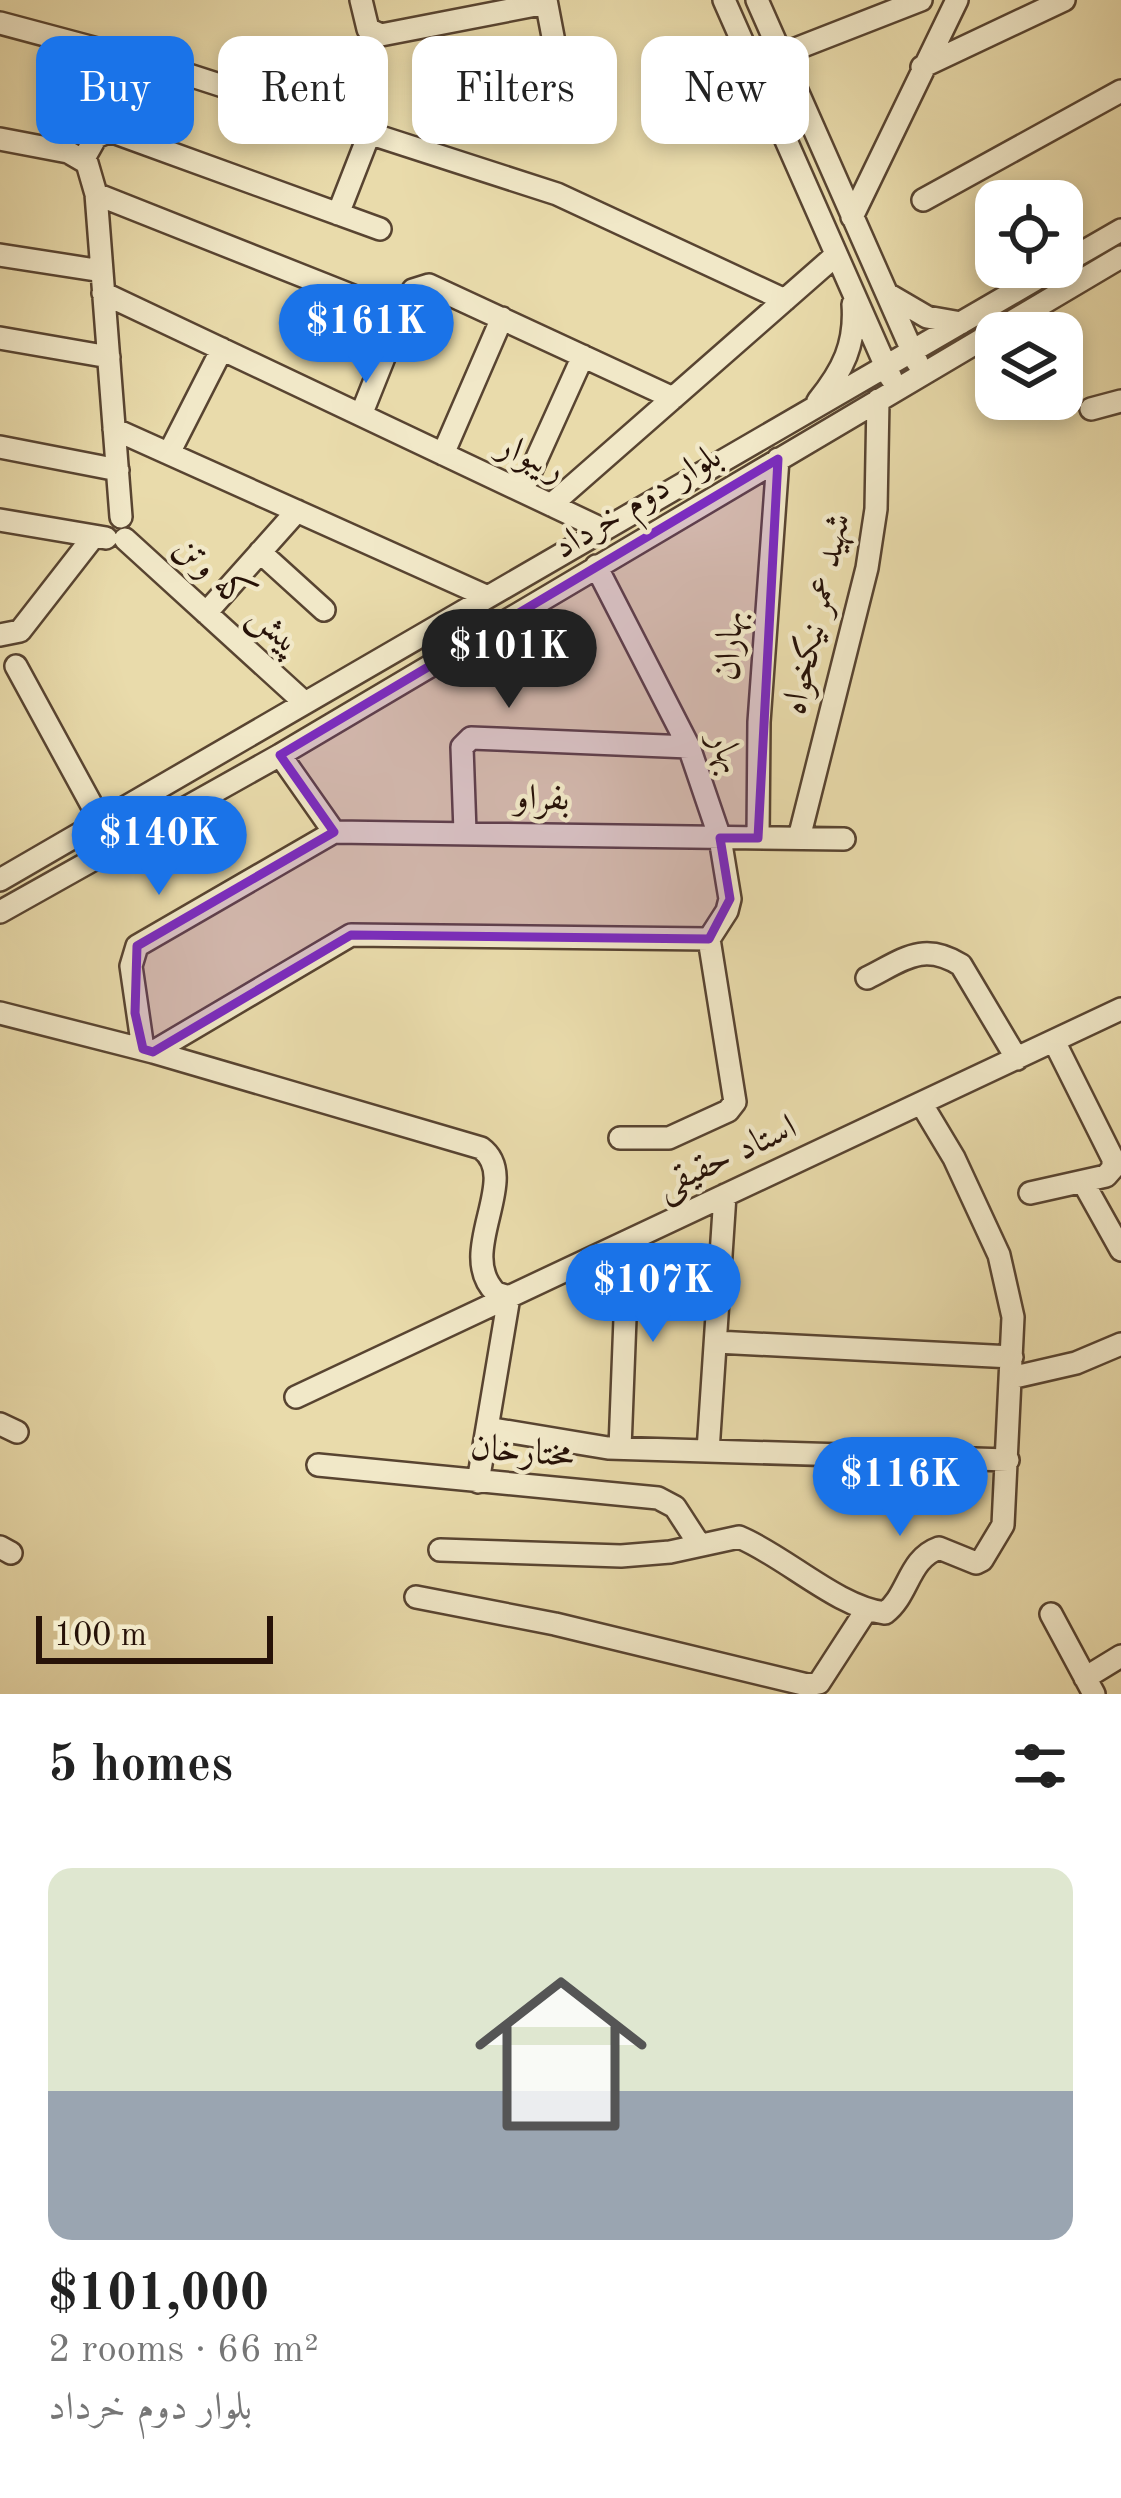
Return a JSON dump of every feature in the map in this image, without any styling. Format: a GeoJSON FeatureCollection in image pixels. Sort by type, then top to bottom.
{"type":"FeatureCollection","features":[{"type":"Feature","properties":{"kind":"street"},"geometry":{"type":"LineString","coordinates":[[362,0],[368,28],[381,35],[546,1],[553,36]]}},
{"type":"Feature","properties":{"kind":"street"},"geometry":{"type":"LineString","coordinates":[[724,0],[886,367],[887,395]]}},
{"type":"Feature","properties":{"kind":"street"},"geometry":{"type":"LineString","coordinates":[[757,0],[772,36]]}},
{"type":"Feature","properties":{"kind":"street"},"geometry":{"type":"LineString","coordinates":[[809,44],[921,0]]}},
{"type":"Feature","properties":{"kind":"street"},"geometry":{"type":"LineString","coordinates":[[853,217],[957,0]]}},
{"type":"Feature","properties":{"kind":"street"},"geometry":{"type":"LineString","coordinates":[[922,68],[1064,0]]}},
{"type":"Feature","properties":{"kind":"street"},"geometry":{"type":"LineString","coordinates":[[0,23],[218,83]]}},
{"type":"Feature","properties":{"kind":"street"},"geometry":{"type":"LineString","coordinates":[[922,200],[1121,91]]}},
{"type":"Feature","properties":{"kind":"street"},"geometry":{"type":"LineString","coordinates":[[809,119],[922,373]]}},
{"type":"Feature","properties":{"kind":"street"},"geometry":{"type":"LineString","coordinates":[[82,160],[96,136],[110,131],[380,229]]}},
{"type":"Feature","properties":{"kind":"street"},"geometry":{"type":"LineString","coordinates":[[388,138],[557,194],[785,300]]}},
{"type":"Feature","properties":{"kind":"street"},"geometry":{"type":"LineString","coordinates":[[0,139],[68,152],[82,160],[93,176],[118,470],[112,533],[20,631],[0,635]]}},
{"type":"Feature","properties":{"kind":"street"},"geometry":{"type":"LineString","coordinates":[[338,214],[365,144]]}},
{"type":"Feature","properties":{"kind":"street"},"geometry":{"type":"LineString","coordinates":[[96,194],[401,315]]}},
{"type":"Feature","properties":{"kind":"street","name":"بلوار دوم خرداد"},"geometry":{"type":"LineString","coordinates":[[1083,252],[1121,230]]}},
{"type":"Feature","properties":{"kind":"street","name":"ریبوار"},"geometry":{"type":"LineString","coordinates":[[0,255],[103,282],[222,350],[604,530]]}},
{"type":"Feature","properties":{"kind":"street"},"geometry":{"type":"LineString","coordinates":[[551,505],[836,255]]}},
{"type":"Feature","properties":{"kind":"street","name":"بلوار دوم خرداد"},"geometry":{"type":"LineString","coordinates":[[0,912],[280,754],[1121,257]]}},
{"type":"Feature","properties":{"kind":"street"},"geometry":{"type":"LineString","coordinates":[[361,415],[413,290],[429,285],[674,398]]}},
{"type":"Feature","properties":{"kind":"street","name":"بلوار دوم خرداد"},"geometry":{"type":"LineString","coordinates":[[0,880],[1021,288]]}},
{"type":"Feature","properties":{"kind":"street"},"geometry":{"type":"LineString","coordinates":[[1025,288],[1033,308]]}},
{"type":"Feature","properties":{"kind":"street"},"geometry":{"type":"LineString","coordinates":[[810,411],[833,383],[850,349],[852,292]]}},
{"type":"Feature","properties":{"kind":"street"},"geometry":{"type":"LineString","coordinates":[[886,292],[927,316],[962,322]]}},
{"type":"Feature","properties":{"kind":"street"},"geometry":{"type":"LineString","coordinates":[[443,454],[502,319]]}},
{"type":"Feature","properties":{"kind":"street"},"geometry":{"type":"LineString","coordinates":[[0,338],[109,357]]}},
{"type":"Feature","properties":{"kind":"street"},"geometry":{"type":"LineString","coordinates":[[169,453],[222,350]]}},
{"type":"Feature","properties":{"kind":"street"},"geometry":{"type":"LineString","coordinates":[[522,491],[583,356]]}},
{"type":"Feature","properties":{"kind":"street","name":"شهید عمر نیکخواه"},"geometry":{"type":"LineString","coordinates":[[799,838],[867,568],[887,395]]}},
{"type":"Feature","properties":{"kind":"street"},"geometry":{"type":"LineString","coordinates":[[1090,409],[1121,401]]}},
{"type":"Feature","properties":{"kind":"street"},"geometry":{"type":"LineString","coordinates":[[114,429],[488,597]]}},
{"type":"Feature","properties":{"kind":"street"},"geometry":{"type":"LineString","coordinates":[[0,447],[118,470]]}},
{"type":"Feature","properties":{"kind":"street","name":"بهاران"},"geometry":{"type":"LineString","coordinates":[[758,838],[759,722],[778,459]]}},
{"type":"Feature","properties":{"kind":"street"},"geometry":{"type":"LineString","coordinates":[[206,613],[297,511]]}},
{"type":"Feature","properties":{"kind":"street"},"geometry":{"type":"LineString","coordinates":[[0,520],[112,533]]}},
{"type":"Feature","properties":{"kind":"street","name":"پیش که وتن"},"geometry":{"type":"LineString","coordinates":[[112,533],[305,704]]}},
{"type":"Feature","properties":{"kind":"street"},"geometry":{"type":"LineString","coordinates":[[260,552],[324,610]]}},
{"type":"Feature","properties":{"kind":"street","name":"بهار"},"geometry":{"type":"LineString","coordinates":[[596,566],[689,747],[720,838],[730,898],[710,939]]}},
{"type":"Feature","properties":{"kind":"street"},"geometry":{"type":"LineString","coordinates":[[16,666],[101,822]]}},
{"type":"Feature","properties":{"kind":"street"},"geometry":{"type":"LineString","coordinates":[[465,832],[462,747],[471,738],[689,747]]}},
{"type":"Feature","properties":{"kind":"street"},"geometry":{"type":"LineString","coordinates":[[148,1050],[130,966],[136,946],[334,832],[280,754]]}},
{"type":"Feature","properties":{"kind":"street","name":"بفراو"},"geometry":{"type":"LineString","coordinates":[[334,832],[844,838]]}},
{"type":"Feature","properties":{"kind":"street"},"geometry":{"type":"LineString","coordinates":[[148,1050],[351,934],[710,939],[735,1102],[728,1111],[669,1138],[620,1138]]}},
{"type":"Feature","properties":{"kind":"street"},"geometry":{"type":"LineString","coordinates":[[867,977],[918,953],[935,951],[947,956],[961,965],[1017,1058]]}},
{"type":"Feature","properties":{"kind":"street","name":"استاد حقیقی"},"geometry":{"type":"LineString","coordinates":[[296,1396],[1121,1009]]}},
{"type":"Feature","properties":{"kind":"street"},"geometry":{"type":"LineString","coordinates":[[0,1013],[148,1050],[481,1148],[496,1164],[482,1271],[496,1293],[509,1297],[478,1482]]}},
{"type":"Feature","properties":{"kind":"street"},"geometry":{"type":"LineString","coordinates":[[1030,1193],[1106,1176],[1113,1168],[1113,1159],[1054,1041]]}},
{"type":"Feature","properties":{"kind":"street"},"geometry":{"type":"LineString","coordinates":[[440,1550],[621,1556],[670,1552],[739,1537],[868,1609],[885,1613],[897,1604],[919,1560],[929,1552],[939,1549],[976,1564],[982,1560],[1003,1525],[1013,1317],[999,1255],[954,1158],[921,1103]]}},
{"type":"Feature","properties":{"kind":"street"},"geometry":{"type":"LineString","coordinates":[[1083,1182],[1121,1250]]}},
{"type":"Feature","properties":{"kind":"street"},"geometry":{"type":"LineString","coordinates":[[708,1451],[725,1196]]}},
{"type":"Feature","properties":{"kind":"street"},"geometry":{"type":"LineString","coordinates":[[620,1448],[628,1241]]}},
{"type":"Feature","properties":{"kind":"street"},"geometry":{"type":"LineString","coordinates":[[716,1342],[1012,1367],[1076,1363],[1121,1344]]}},
{"type":"Feature","properties":{"kind":"street"},"geometry":{"type":"LineString","coordinates":[[487,1428],[620,1448],[1008,1460]]}},
{"type":"Feature","properties":{"kind":"street","name":"مختارخان"},"geometry":{"type":"LineString","coordinates":[[318,1465],[658,1498],[675,1507],[699,1544]]}},
{"type":"Feature","properties":{"kind":"street"},"geometry":{"type":"LineString","coordinates":[[416,1597],[555,1624],[808,1684],[819,1683],[828,1673],[868,1609]]}},
{"type":"Feature","properties":{"kind":"street"},"geometry":{"type":"LineString","coordinates":[[1051,1615],[1090,1686],[1121,1656]]}},
{"type":"Feature","properties":{"kind":"highlighted area"},"geometry":{"type":"Polygon","coordinates":[[[778,459],[758,838],[720,838],[730,899],[709,939],[351,935],[153,1052],[143,1049],[135,1013],[137,946],[334,832],[280,755],[778,459]]]}}]}
